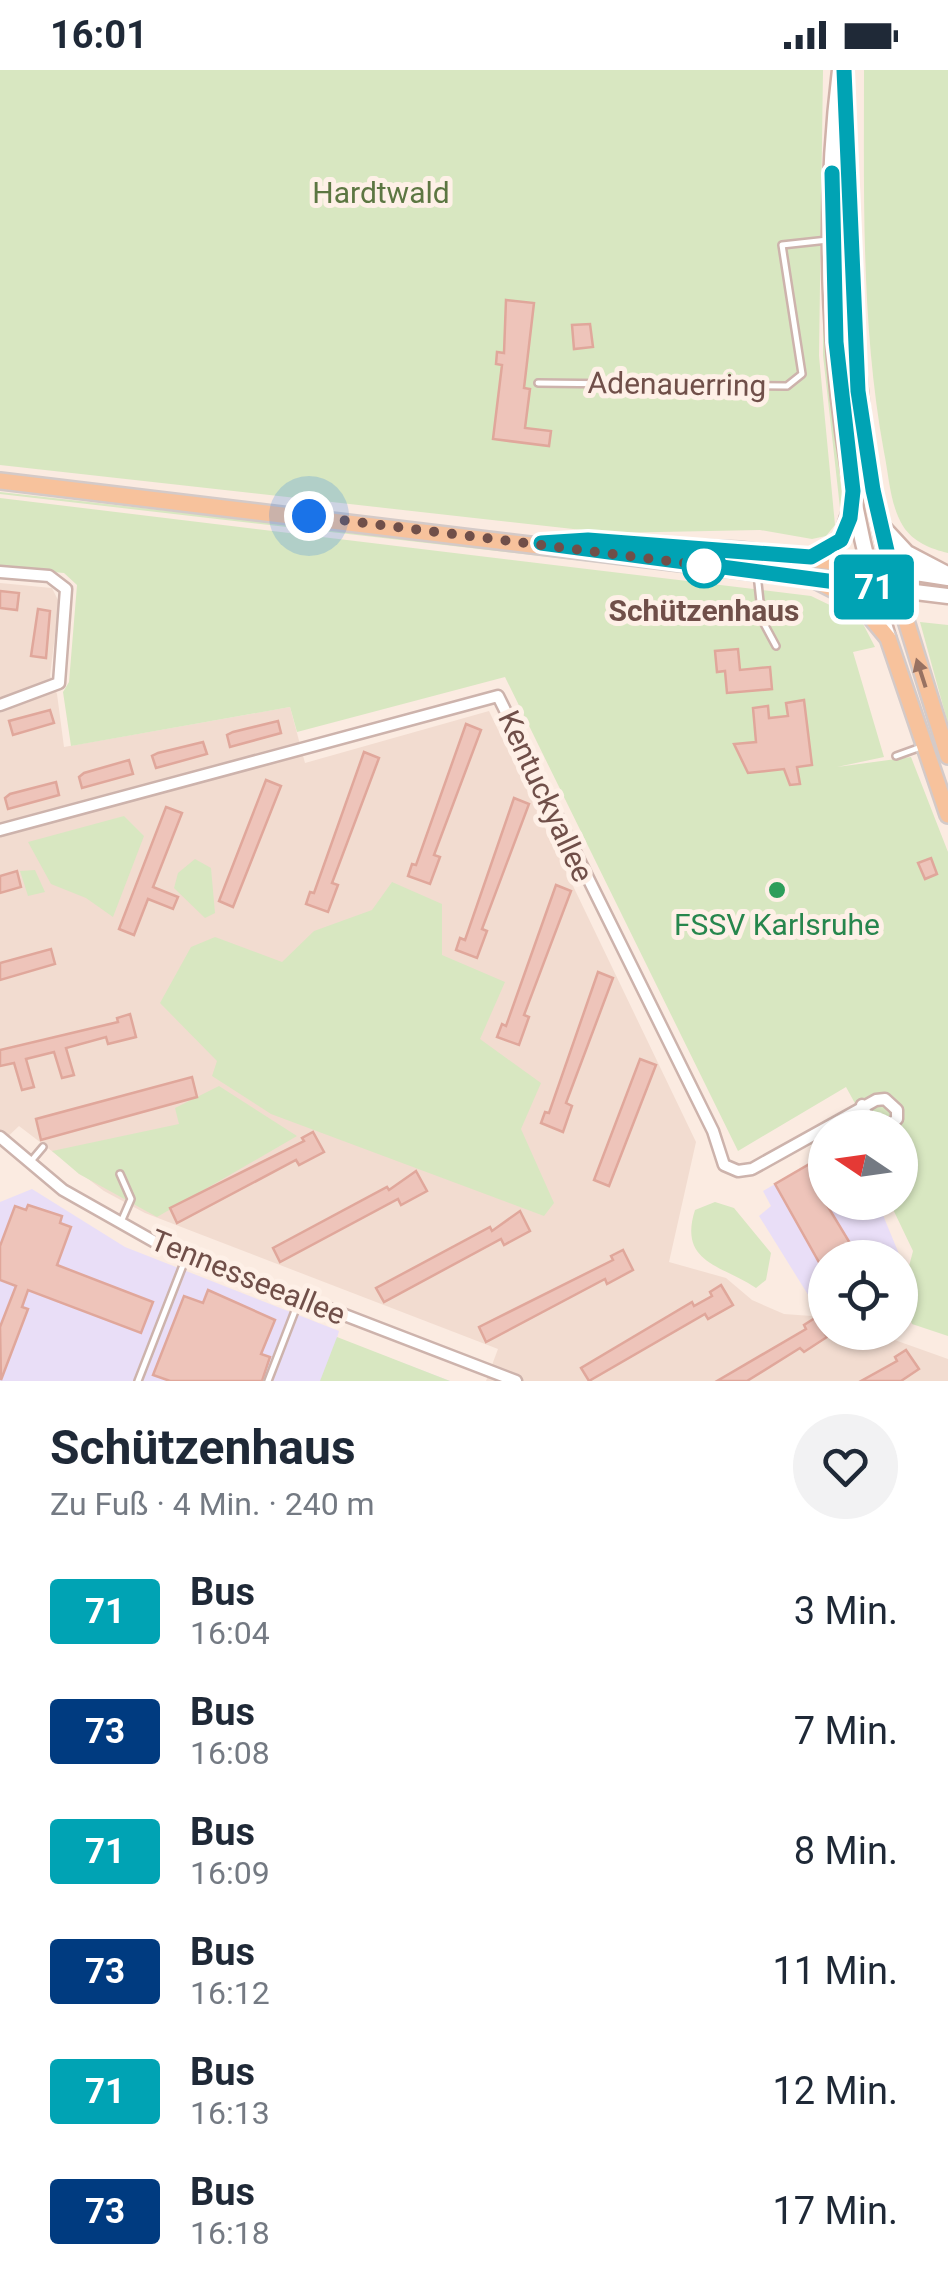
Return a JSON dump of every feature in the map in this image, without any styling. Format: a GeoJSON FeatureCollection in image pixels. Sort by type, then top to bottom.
{"type":"FeatureCollection","features":[{"type":"Feature","properties":{"kind":"main road"},"geometry":{"type":"LineString","coordinates":[[842,70],[858,391],[890,569],[948,756]]}},
{"type":"Feature","properties":{"kind":"main road"},"geometry":{"type":"LineString","coordinates":[[842,70],[834,120],[832,238],[836,342],[853,491],[888,638],[948,815]]}},
{"type":"Feature","properties":{"kind":"main road"},"geometry":{"type":"LineString","coordinates":[[0,481],[541,543],[948,596]]}},
{"type":"Feature","properties":{"kind":"main road"},"geometry":{"type":"LineString","coordinates":[[811,557],[841,540],[850,518],[853,491]]}},
{"type":"Feature","properties":{"kind":"main road"},"geometry":{"type":"LineString","coordinates":[[879,522],[907,553],[948,576]]}},
{"type":"Feature","properties":{"kind":"main road"},"geometry":{"type":"LineString","coordinates":[[541,543],[588,540],[811,557],[948,576]]}},
{"type":"Feature","properties":{"kind":"main road"},"geometry":{"type":"LineString","coordinates":[[813,579],[858,602],[888,638]]}},
{"type":"Feature","properties":{"kind":"street"},"geometry":{"type":"LineString","coordinates":[[0,572],[49,576],[66,590],[59,683],[0,705]]}},
{"type":"Feature","properties":{"kind":"street","name":"Kentuckyallee"},"geometry":{"type":"LineString","coordinates":[[0,830],[498,696],[713,1132],[724,1165],[738,1171],[752,1169],[862,1105]]}},
{"type":"Feature","properties":{"kind":"street"},"geometry":{"type":"LineString","coordinates":[[866,1110],[862,1105],[885,1099],[894,1110]]}},
{"type":"Feature","properties":{"kind":"street","name":"Tennesseeallee"},"geometry":{"type":"LineString","coordinates":[[0,1137],[29,1164],[119,1224],[187,1255],[516,1381]]}},
{"type":"Feature","properties":{"kind":"lane"},"geometry":{"type":"LineString","coordinates":[[832,238],[849,238]]}},
{"type":"Feature","properties":{"kind":"lane","name":"Adenauerring"},"geometry":{"type":"LineString","coordinates":[[538,383],[787,386],[802,374],[782,245],[832,238]]}},
{"type":"Feature","properties":{"kind":"lane"},"geometry":{"type":"LineString","coordinates":[[757,572],[762,620],[776,646]]}},
{"type":"Feature","properties":{"kind":"lane"},"geometry":{"type":"LineString","coordinates":[[896,756],[924,746]]}},
{"type":"Feature","properties":{"kind":"lane"},"geometry":{"type":"LineString","coordinates":[[29,1164],[42,1147]]}},
{"type":"Feature","properties":{"kind":"lane"},"geometry":{"type":"LineString","coordinates":[[119,1224],[131,1202],[120,1174]]}},
{"type":"Feature","properties":{"kind":"lane"},"geometry":{"type":"LineString","coordinates":[[138,1381],[187,1255]]}},
{"type":"Feature","properties":{"kind":"lane"},"geometry":{"type":"LineString","coordinates":[[268,1381],[300,1298]]}},
{"type":"Feature","properties":{"kind":"shaded area"},"geometry":{"type":"Polygon","coordinates":[[[0,583],[52,588],[59,602],[50,676],[57,694],[64,747],[290,707],[305,763],[489,711],[696,1142],[669,1262],[726,1278],[752,1300],[784,1314],[808,1316],[808,1350],[918,1348],[948,1359],[948,1381],[486,1381],[498,1349],[145,1213],[104,1191],[19,1126],[0,1144],[0,583]]]}},
{"type":"Feature","properties":{"kind":"shaded area"},"geometry":{"type":"Polygon","coordinates":[[[808,1165],[808,1220],[885,1220],[893,1240],[808,1240],[808,1295],[759,1216],[771,1206],[763,1191],[808,1165]]]}},
{"type":"Feature","properties":{"kind":"shaded area"},"geometry":{"type":"Polygon","coordinates":[[[32,1189],[125,1247],[339,1331],[337,1338],[450,1381],[0,1381],[0,1202],[32,1189]]]}},
{"type":"Feature","properties":{"kind":"green space","name":"Hardtwald"},"geometry":{"type":"Polygon","coordinates":[[[0,70],[823,70],[819,356],[835,525],[826,536],[812,539],[760,530],[609,533],[0,465],[0,70]]]}},
{"type":"Feature","properties":{"kind":"green space"},"geometry":{"type":"Polygon","coordinates":[[[864,70],[948,70],[948,553],[923,544],[907,532],[895,509],[889,480],[868,310],[864,70]]]}},
{"type":"Feature","properties":{"kind":"green space"},"geometry":{"type":"Polygon","coordinates":[[[823,250],[829,388],[844,511],[841,517],[823,355],[823,250]]]}},
{"type":"Feature","properties":{"kind":"green space"},"geometry":{"type":"Polygon","coordinates":[[[0,494],[615,561],[679,572],[0,494]]]}},
{"type":"Feature","properties":{"kind":"green space"},"geometry":{"type":"Polygon","coordinates":[[[0,498],[811,596],[861,620],[875,647],[853,652],[884,757],[837,767],[911,757],[948,852],[948,1336],[918,1326],[918,1240],[908,1240],[898,1220],[918,1220],[918,1110],[859,1110],[846,1087],[738,1151],[505,677],[297,732],[290,707],[71,746],[63,692],[69,682],[77,585],[64,573],[0,567],[0,498]]]}},
{"type":"Feature","properties":{"kind":"green space"},"geometry":{"type":"Polygon","coordinates":[[[920,622],[948,625],[948,724],[920,622]]]}},
{"type":"Feature","properties":{"kind":"green space"},"geometry":{"type":"Polygon","coordinates":[[[124,816],[144,836],[113,917],[86,898],[51,884],[28,842],[124,816]]]}},
{"type":"Feature","properties":{"kind":"green space"},"geometry":{"type":"Polygon","coordinates":[[[195,859],[211,868],[215,913],[205,918],[174,888],[178,873],[195,859]]]}},
{"type":"Feature","properties":{"kind":"green space"},"geometry":{"type":"Polygon","coordinates":[[[35,870],[45,892],[28,896],[20,871],[35,870]]]}},
{"type":"Feature","properties":{"kind":"green space"},"geometry":{"type":"Polygon","coordinates":[[[392,882],[442,904],[442,955],[505,982],[480,1039],[541,1083],[521,1129],[554,1203],[544,1216],[271,1114],[212,1076],[217,1061],[160,1003],[191,947],[215,937],[282,962],[314,931],[372,910],[392,882]]]}},
{"type":"Feature","properties":{"kind":"green space"},"geometry":{"type":"Polygon","coordinates":[[[219,1086],[297,1136],[157,1217],[79,1174],[52,1151],[179,1124],[175,1108],[219,1086]]]}},
{"type":"Feature","properties":{"kind":"green space"},"geometry":{"type":"Polygon","coordinates":[[[715,1202],[734,1208],[771,1253],[766,1280],[756,1288],[698,1252],[691,1228],[695,1210],[715,1202]]]}},
{"type":"Feature","properties":{"kind":"green space"},"geometry":{"type":"Polygon","coordinates":[[[337,1337],[450,1381],[320,1381],[337,1337]]]}},
{"type":"Feature","properties":{"kind":"building"},"geometry":{"type":"Polygon","coordinates":[[[506,300],[534,303],[524,388],[530,389],[525,428],[551,431],[549,446],[493,439],[502,365],[496,364],[497,352],[504,353],[506,300]]]}},
{"type":"Feature","properties":{"kind":"building"},"geometry":{"type":"Polygon","coordinates":[[[590,324],[593,347],[574,349],[572,325],[590,324]]]}},
{"type":"Feature","properties":{"kind":"building"},"geometry":{"type":"Polygon","coordinates":[[[0,591],[19,593],[17,610],[0,608],[0,591]]]}},
{"type":"Feature","properties":{"kind":"building"},"geometry":{"type":"Polygon","coordinates":[[[38,609],[50,611],[46,658],[31,656],[38,609]]]}},
{"type":"Feature","properties":{"kind":"building"},"geometry":{"type":"Polygon","coordinates":[[[738,649],[740,670],[770,667],[772,689],[727,693],[725,671],[717,672],[715,651],[738,649]]]}},
{"type":"Feature","properties":{"kind":"building"},"geometry":{"type":"Polygon","coordinates":[[[804,700],[812,765],[797,767],[800,784],[790,785],[784,769],[748,773],[734,744],[756,742],[753,708],[768,706],[769,718],[788,716],[786,703],[804,700]]]}},
{"type":"Feature","properties":{"kind":"building"},"geometry":{"type":"Polygon","coordinates":[[[50,710],[54,723],[13,735],[9,721],[50,710]]]}},
{"type":"Feature","properties":{"kind":"building"},"geometry":{"type":"Polygon","coordinates":[[[278,721],[281,733],[230,747],[227,735],[278,721]]]}},
{"type":"Feature","properties":{"kind":"building"},"geometry":{"type":"Polygon","coordinates":[[[466,724],[481,730],[434,855],[440,857],[430,884],[408,876],[412,864],[416,865],[466,724]]]}},
{"type":"Feature","properties":{"kind":"building"},"geometry":{"type":"Polygon","coordinates":[[[203,742],[207,754],[156,768],[152,756],[203,742]]]}},
{"type":"Feature","properties":{"kind":"building"},"geometry":{"type":"Polygon","coordinates":[[[364,752],[379,758],[332,883],[338,885],[328,912],[306,904],[310,892],[314,893],[364,752]]]}},
{"type":"Feature","properties":{"kind":"building"},"geometry":{"type":"Polygon","coordinates":[[[129,760],[133,774],[82,788],[79,777],[84,773],[129,760]]]}},
{"type":"Feature","properties":{"kind":"building"},"geometry":{"type":"Polygon","coordinates":[[[266,780],[281,786],[233,907],[219,901],[266,780]]]}},
{"type":"Feature","properties":{"kind":"building"},"geometry":{"type":"Polygon","coordinates":[[[56,782],[59,795],[8,809],[5,798],[10,794],[56,782]]]}},
{"type":"Feature","properties":{"kind":"building"},"geometry":{"type":"Polygon","coordinates":[[[514,798],[529,804],[482,929],[487,931],[477,958],[456,950],[460,938],[465,940],[514,798]]]}},
{"type":"Feature","properties":{"kind":"building"},"geometry":{"type":"Polygon","coordinates":[[[166,807],[182,813],[153,887],[178,897],[173,909],[148,899],[134,935],[119,929],[166,807]]]}},
{"type":"Feature","properties":{"kind":"building"},"geometry":{"type":"Polygon","coordinates":[[[931,858],[937,874],[925,879],[918,863],[931,858]]]}},
{"type":"Feature","properties":{"kind":"building"},"geometry":{"type":"Polygon","coordinates":[[[17,871],[21,887],[0,893],[0,876],[17,871]]]}},
{"type":"Feature","properties":{"kind":"building"},"geometry":{"type":"Polygon","coordinates":[[[556,885],[571,891],[524,1015],[529,1017],[519,1045],[497,1037],[502,1024],[506,1026],[556,885]]]}},
{"type":"Feature","properties":{"kind":"building"},"geometry":{"type":"Polygon","coordinates":[[[51,949],[55,964],[0,980],[0,963],[51,949]]]}},
{"type":"Feature","properties":{"kind":"building"},"geometry":{"type":"Polygon","coordinates":[[[598,972],[613,978],[566,1103],[572,1106],[563,1132],[541,1123],[545,1112],[549,1113],[598,972]]]}},
{"type":"Feature","properties":{"kind":"building"},"geometry":{"type":"Polygon","coordinates":[[[130,1014],[136,1037],[108,1044],[106,1037],[66,1048],[74,1075],[62,1078],[54,1052],[26,1059],[34,1087],[22,1090],[14,1063],[0,1066],[0,1050],[118,1022],[117,1018],[130,1014]]]}},
{"type":"Feature","properties":{"kind":"building"},"geometry":{"type":"Polygon","coordinates":[[[640,1059],[656,1065],[609,1186],[594,1180],[640,1059]]]}},
{"type":"Feature","properties":{"kind":"building"},"geometry":{"type":"Polygon","coordinates":[[[192,1077],[197,1097],[41,1140],[36,1119],[192,1077]]]}},
{"type":"Feature","properties":{"kind":"building"},"geometry":{"type":"Polygon","coordinates":[[[313,1132],[324,1152],[299,1165],[296,1160],[177,1223],[170,1208],[304,1141],[302,1138],[313,1132]]]}},
{"type":"Feature","properties":{"kind":"building"},"geometry":{"type":"Polygon","coordinates":[[[808,1165],[808,1220],[836,1220],[848,1240],[808,1243],[775,1184],[808,1165]]]}},
{"type":"Feature","properties":{"kind":"building"},"geometry":{"type":"Polygon","coordinates":[[[416,1171],[427,1191],[401,1205],[398,1199],[280,1262],[273,1248],[387,1187],[389,1190],[416,1171]]]}},
{"type":"Feature","properties":{"kind":"building"},"geometry":{"type":"Polygon","coordinates":[[[28,1205],[62,1216],[60,1223],[71,1227],[57,1265],[153,1302],[141,1333],[28,1290],[22,1307],[28,1309],[1,1380],[0,1327],[16,1286],[0,1280],[0,1246],[15,1206],[26,1210],[28,1205]]]}},
{"type":"Feature","properties":{"kind":"building"},"geometry":{"type":"Polygon","coordinates":[[[520,1211],[530,1231],[504,1245],[501,1239],[384,1302],[376,1288],[490,1227],[492,1231],[520,1211]]]}},
{"type":"Feature","properties":{"kind":"building"},"geometry":{"type":"Polygon","coordinates":[[[623,1250],[633,1270],[607,1284],[605,1279],[486,1342],[479,1327],[613,1260],[611,1256],[623,1250]]]}},
{"type":"Feature","properties":{"kind":"building"},"geometry":{"type":"Polygon","coordinates":[[[721,1285],[733,1305],[708,1319],[705,1314],[589,1381],[581,1368],[692,1302],[694,1306],[712,1296],[710,1292],[721,1285]]]}},
{"type":"Feature","properties":{"kind":"building"},"geometry":{"type":"Polygon","coordinates":[[[208,1290],[275,1320],[261,1354],[270,1357],[262,1381],[170,1381],[153,1375],[184,1296],[203,1303],[208,1290]]]}},
{"type":"Feature","properties":{"kind":"building"},"geometry":{"type":"Polygon","coordinates":[[[808,1322],[808,1349],[804,1352],[800,1348],[747,1381],[717,1381],[806,1329],[804,1325],[808,1322]]]}},
{"type":"Feature","properties":{"kind":"building"},"geometry":{"type":"Polygon","coordinates":[[[906,1350],[919,1369],[901,1381],[861,1381],[897,1361],[895,1357],[906,1350]]]}},
{"type":"Feature","properties":{"kind":"bus line","name":"71"},"geometry":{"type":"LineString","coordinates":[[832,173],[836,342],[853,491],[850,518],[841,540],[833,548],[811,557],[588,540],[541,543],[583,552],[896,590],[866,454],[858,391],[844,70]]}},
{"type":"Feature","properties":{"kind":"place","name":"Schützenhaus"},"geometry":{"type":"Point","coordinates":[704,566]}},
{"type":"Feature","properties":{"kind":"place","name":"FSSV Karlsruhe"},"geometry":{"type":"Point","coordinates":[777,890]}},
{"type":"Feature","properties":{"kind":"route"},"geometry":{"type":"LineString","coordinates":[[309,516],[709,566],[704,566]]}}]}
